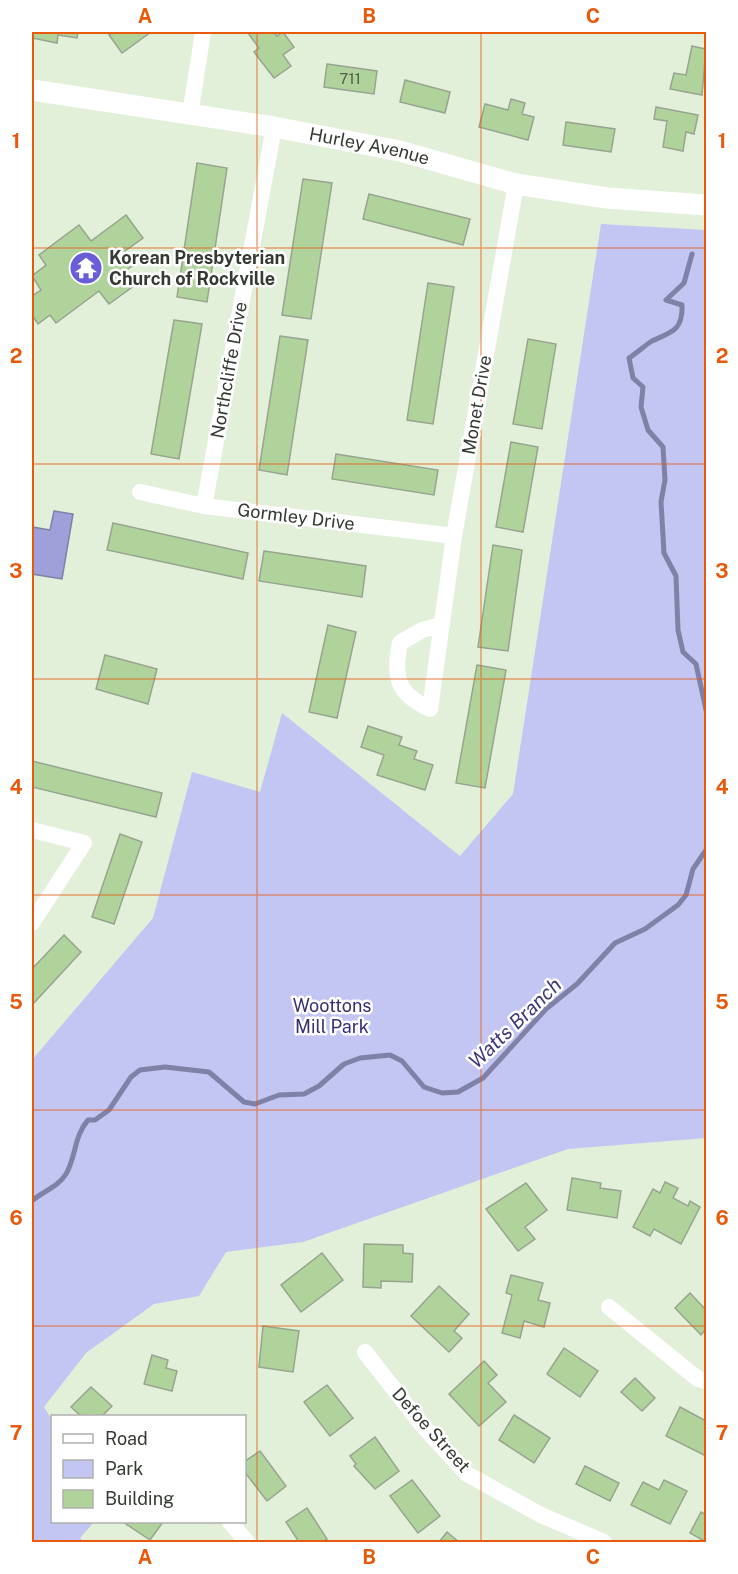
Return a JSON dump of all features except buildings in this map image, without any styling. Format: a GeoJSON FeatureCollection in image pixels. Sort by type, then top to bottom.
{"type":"FeatureCollection","features":[{"type":"Feature","properties":{"kind":"street"},"geometry":{"type":"LineString","coordinates":[[190,115],[203,32]]}},
{"type":"Feature","properties":{"kind":"street","name":"Hurley Avenue"},"geometry":{"type":"LineString","coordinates":[[32,90],[274,127],[400,151],[516,184],[607,198],[706,205]]}},
{"type":"Feature","properties":{"kind":"street","name":"Northcliffe Drive"},"geometry":{"type":"LineString","coordinates":[[204,506],[274,127]]}},
{"type":"Feature","properties":{"kind":"street","name":"Monet Drive"},"geometry":{"type":"LineString","coordinates":[[442,625],[422,630],[400,643],[395,666],[399,684],[414,702],[430,709],[432,699],[442,625],[454,536],[516,184]]}},
{"type":"Feature","properties":{"kind":"street","name":"Gormley Drive"},"geometry":{"type":"LineString","coordinates":[[140,492],[204,506],[454,536]]}},
{"type":"Feature","properties":{"kind":"street"},"geometry":{"type":"LineString","coordinates":[[32,830],[84,843],[40,896],[32,923]]}},
{"type":"Feature","properties":{"kind":"street"},"geometry":{"type":"LineString","coordinates":[[609,1307],[698,1378],[706,1381]]}},
{"type":"Feature","properties":{"kind":"street","name":"Defoe Street"},"geometry":{"type":"LineString","coordinates":[[365,1352],[422,1425],[467,1474],[541,1515],[604,1542]]}},
{"type":"Feature","properties":{"kind":"street"},"geometry":{"type":"LineString","coordinates":[[233,1523],[247,1542]]}},
{"type":"Feature","properties":{"kind":"green space","name":"Woottons Mill Park"},"geometry":{"type":"Polygon","coordinates":[[[601,224],[706,230],[706,1138],[568,1149],[303,1242],[226,1252],[199,1296],[154,1304],[86,1353],[44,1407],[51,1418],[51,1523],[93,1523],[80,1538],[84,1542],[32,1542],[32,1060],[153,918],[192,772],[260,792],[282,713],[460,856],[513,794],[601,224]]]}},
{"type":"Feature","properties":{"kind":"shaded area"},"geometry":{"type":"Polygon","coordinates":[[[54,511],[73,514],[62,579],[32,574],[32,527],[50,530],[54,511]]]}},
{"type":"Feature","properties":{"kind":"waterway"},"geometry":{"type":"LineString","coordinates":[[692,254],[684,283],[666,300],[682,305],[678,325],[670,333],[652,341],[629,358],[633,378],[643,387],[641,407],[648,430],[663,447],[665,480],[661,502],[664,553],[676,576],[678,630],[683,652],[696,664],[706,710]]}},
{"type":"Feature","properties":{"kind":"waterway","name":"Watts Branch"},"geometry":{"type":"LineString","coordinates":[[32,1201],[62,1179],[69,1167],[83,1126],[88,1120],[95,1120],[109,1110],[131,1077],[140,1070],[165,1067],[209,1072],[244,1102],[255,1104],[279,1095],[304,1094],[319,1086],[344,1064],[360,1058],[390,1055],[402,1061],[424,1087],[442,1093],[458,1092],[483,1078],[546,1009],[577,984],[615,943],[645,929],[678,905],[686,895],[693,869],[706,850]]}},
{"type":"Feature","properties":{"kind":"place","name":"Korean Presbyterian Church of Rockville"},"geometry":{"type":"Point","coordinates":[86,268]}}]}
